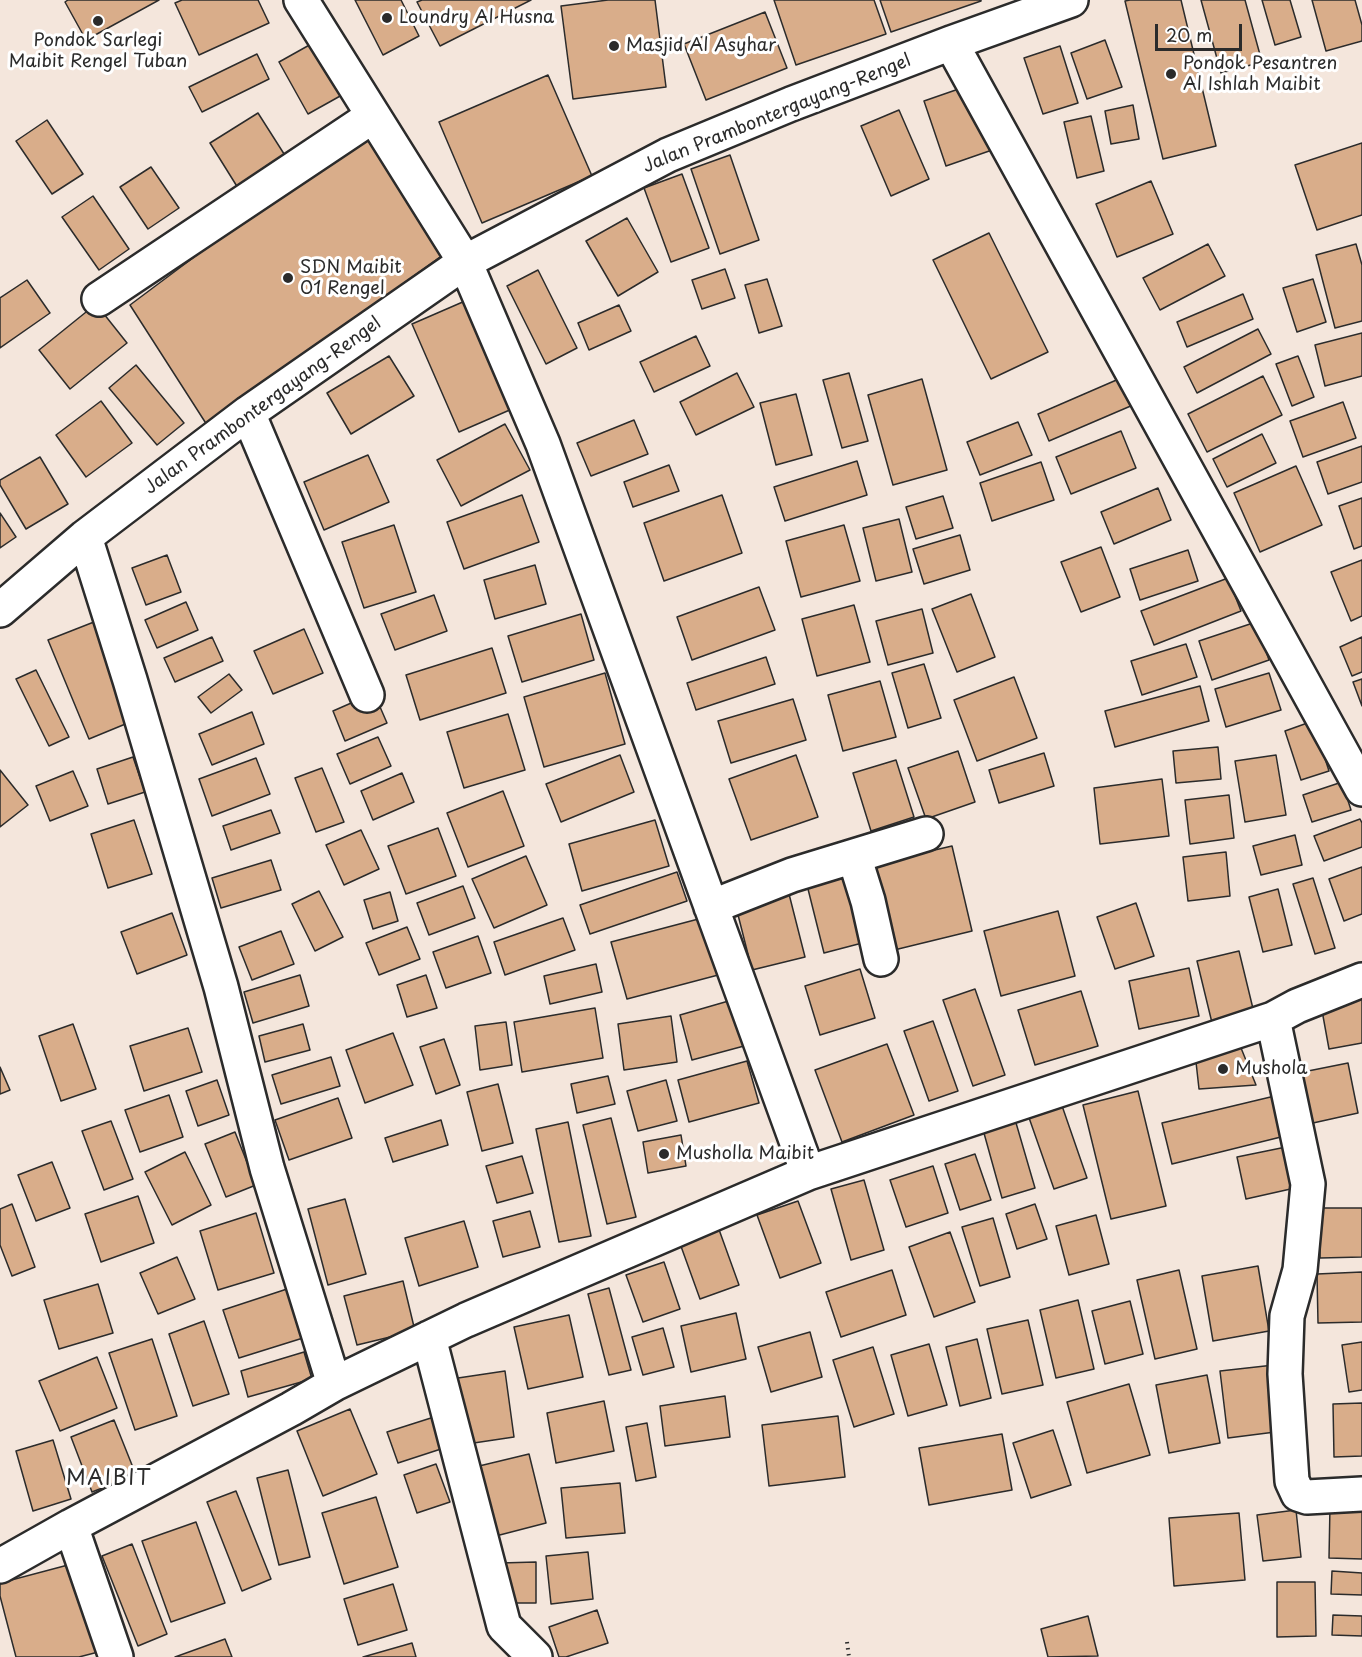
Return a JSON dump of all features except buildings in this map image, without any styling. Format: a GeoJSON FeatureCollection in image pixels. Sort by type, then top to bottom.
{"type":"FeatureCollection","features":[{"type":"Feature","properties":{"kind":"street"},"geometry":{"type":"LineString","coordinates":[[301,0],[465,262],[543,444],[808,1173]]}},
{"type":"Feature","properties":{"kind":"street","name":"Jalan Prambontergayang-Rengel"},"geometry":{"type":"LineString","coordinates":[[0,610],[85,537],[248,413],[465,262],[668,155],[791,104],[1071,0]]}},
{"type":"Feature","properties":{"kind":"street"},"geometry":{"type":"LineString","coordinates":[[951,43],[1362,789]]}},
{"type":"Feature","properties":{"kind":"street"},"geometry":{"type":"LineString","coordinates":[[99,299],[373,116]]}},
{"type":"Feature","properties":{"kind":"street"},"geometry":{"type":"LineString","coordinates":[[248,413],[367,695]]}},
{"type":"Feature","properties":{"kind":"street"},"geometry":{"type":"LineString","coordinates":[[85,537],[220,987],[267,1168],[334,1384]]}},
{"type":"Feature","properties":{"kind":"street"},"geometry":{"type":"LineString","coordinates":[[711,907],[792,875],[926,834]]}},
{"type":"Feature","properties":{"kind":"street"},"geometry":{"type":"LineString","coordinates":[[854,856],[868,901],[881,958]]}},
{"type":"Feature","properties":{"kind":"street"},"geometry":{"type":"LineString","coordinates":[[0,1566],[334,1384],[477,1315],[808,1173],[1283,1014],[1362,980]]}},
{"type":"Feature","properties":{"kind":"street"},"geometry":{"type":"LineString","coordinates":[[1283,1014],[1308,1184],[1300,1270],[1287,1316],[1285,1374],[1292,1481],[1298,1494],[1307,1497],[1362,1494]]}},
{"type":"Feature","properties":{"kind":"street"},"geometry":{"type":"LineString","coordinates":[[429,1338],[504,1626],[535,1657]]}},
{"type":"Feature","properties":{"kind":"street"},"geometry":{"type":"LineString","coordinates":[[71,1526],[116,1657]]}},
{"type":"Feature","properties":{"kind":"path"},"geometry":{"type":"LineString","coordinates":[[847,1642],[849,1657]]}},
{"type":"Feature","properties":{"kind":"place","name":"Loundry Al Husna"},"geometry":{"type":"Point","coordinates":[387,18]}},
{"type":"Feature","properties":{"kind":"place","name":"Pondok Sarlegi Maibit Rengel Tuban"},"geometry":{"type":"Point","coordinates":[98,21]}},
{"type":"Feature","properties":{"kind":"place","name":"Masjid Al Asyhar"},"geometry":{"type":"Point","coordinates":[614,46]}},
{"type":"Feature","properties":{"kind":"place","name":"Pondok Pesantren Al Ishlah Maibit"},"geometry":{"type":"Point","coordinates":[1171,74]}},
{"type":"Feature","properties":{"kind":"place","name":"SDN Maibit 01 Rengel"},"geometry":{"type":"Point","coordinates":[288,278]}},
{"type":"Feature","properties":{"kind":"place","name":"Mushola"},"geometry":{"type":"Point","coordinates":[1223,1069]}},
{"type":"Feature","properties":{"kind":"place","name":"Musholla Maibit"},"geometry":{"type":"Point","coordinates":[664,1154]}},
{"type":"Feature","properties":{"kind":"district","name":"MAIBIT"},"geometry":{"type":"Point","coordinates":[109,1479]}}]}
